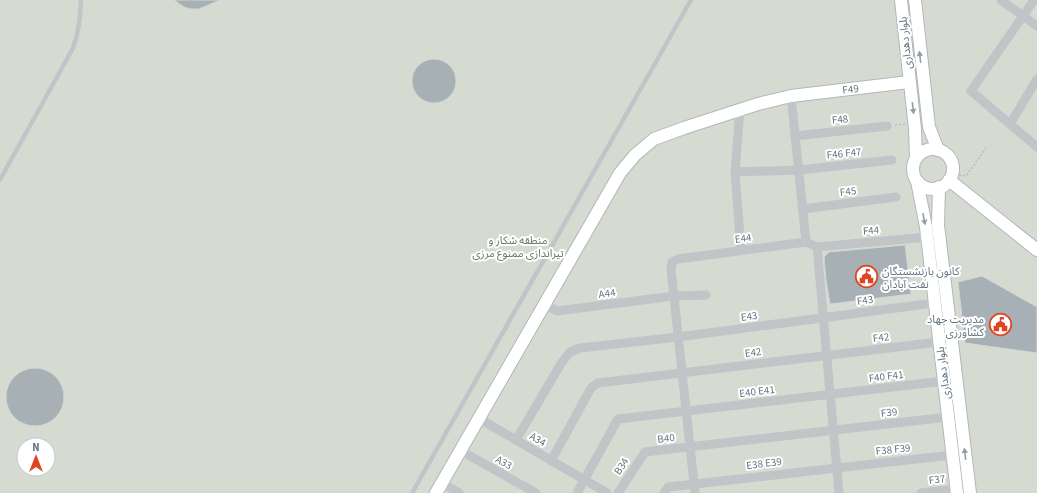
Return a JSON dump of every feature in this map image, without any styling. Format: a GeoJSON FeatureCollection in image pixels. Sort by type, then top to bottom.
{"type":"FeatureCollection","features":[{"type":"Feature","properties":{"kind":"main road","name":"بلوار دهداری"},"geometry":{"type":"LineString","coordinates":[[900,0],[914,123],[916,158]]}},
{"type":"Feature","properties":{"kind":"main road","name":"بلوار دهداری"},"geometry":{"type":"LineString","coordinates":[[915,0],[929,127],[938,150]]}},
{"type":"Feature","properties":{"kind":"main road","name":"F49"},"geometry":{"type":"LineString","coordinates":[[439,488],[480,419],[620,172],[635,155],[654,139],[758,104],[791,96],[909,82]]}},
{"type":"Feature","properties":{"kind":"main road"},"geometry":{"type":"LineString","coordinates":[[926,150],[938,150],[944,152],[951,162],[947,181],[933,189],[927,188],[917,181],[913,170],[916,158],[926,150]]}},
{"type":"Feature","properties":{"kind":"main road","name":"بلوار دهداری"},"geometry":{"type":"LineString","coordinates":[[917,181],[927,237],[956,491]]}},
{"type":"Feature","properties":{"kind":"main road","name":"بلوار دهداری"},"geometry":{"type":"LineString","coordinates":[[947,181],[938,225],[970,493]]}},
{"type":"Feature","properties":{"kind":"main road"},"geometry":{"type":"LineString","coordinates":[[947,181],[1035,246]]}},
{"type":"Feature","properties":{"kind":"street"},"geometry":{"type":"LineString","coordinates":[[1001,0],[1037,26]]}},
{"type":"Feature","properties":{"kind":"street"},"geometry":{"type":"LineString","coordinates":[[1034,0],[971,91],[1037,147]]}},
{"type":"Feature","properties":{"kind":"street"},"geometry":{"type":"LineString","coordinates":[[1010,124],[1037,79]]}},
{"type":"Feature","properties":{"kind":"street"},"geometry":{"type":"LineString","coordinates":[[791,96],[806,242],[817,247],[839,493]]}},
{"type":"Feature","properties":{"kind":"street"},"geometry":{"type":"LineString","coordinates":[[740,110],[734,172],[741,250]]}},
{"type":"Feature","properties":{"kind":"street","name":"F48"},"geometry":{"type":"LineString","coordinates":[[795,136],[887,126]]}},
{"type":"Feature","properties":{"kind":"street","name":"F46 F47"},"geometry":{"type":"LineString","coordinates":[[734,172],[799,170],[892,160]]}},
{"type":"Feature","properties":{"kind":"street","name":"F45"},"geometry":{"type":"LineString","coordinates":[[803,209],[896,197]]}},
{"type":"Feature","properties":{"kind":"street","name":"F44"},"geometry":{"type":"LineString","coordinates":[[817,247],[927,237]]}},
{"type":"Feature","properties":{"kind":"street","name":"E44"},"geometry":{"type":"LineString","coordinates":[[674,296],[671,269],[672,262],[678,258],[806,242]]}},
{"type":"Feature","properties":{"kind":"street","name":"A44"},"geometry":{"type":"LineString","coordinates":[[545,305],[557,311],[674,296],[706,295]]}},
{"type":"Feature","properties":{"kind":"street"},"geometry":{"type":"LineString","coordinates":[[674,296],[694,488]]}},
{"type":"Feature","properties":{"kind":"street","name":"F43"},"geometry":{"type":"LineString","coordinates":[[823,318],[934,303]]}},
{"type":"Feature","properties":{"kind":"street","name":"E43"},"geometry":{"type":"LineString","coordinates":[[516,440],[562,362],[570,352],[580,348],[823,318]]}},
{"type":"Feature","properties":{"kind":"street","name":"F42"},"geometry":{"type":"LineString","coordinates":[[827,355],[939,342]]}},
{"type":"Feature","properties":{"kind":"street","name":"E42"},"geometry":{"type":"LineString","coordinates":[[551,461],[591,388],[598,383],[827,355]]}},
{"type":"Feature","properties":{"kind":"street","name":"F40 F41"},"geometry":{"type":"LineString","coordinates":[[830,395],[944,381]]}},
{"type":"Feature","properties":{"kind":"street","name":"E40 E41"},"geometry":{"type":"LineString","coordinates":[[584,480],[618,419],[830,395]]}},
{"type":"Feature","properties":{"kind":"street","name":"F39"},"geometry":{"type":"LineString","coordinates":[[690,447],[948,417]]}},
{"type":"Feature","properties":{"kind":"street","name":"A34"},"geometry":{"type":"LineString","coordinates":[[480,419],[584,480]]}},
{"type":"Feature","properties":{"kind":"street","name":"B40"},"geometry":{"type":"LineString","coordinates":[[645,452],[690,447]]}},
{"type":"Feature","properties":{"kind":"street","name":"A33"},"geometry":{"type":"LineString","coordinates":[[461,451],[536,493]]}},
{"type":"Feature","properties":{"kind":"street","name":"B34"},"geometry":{"type":"LineString","coordinates":[[618,493],[645,452]]}},
{"type":"Feature","properties":{"kind":"street","name":"F38 F39"},"geometry":{"type":"LineString","coordinates":[[837,467],[952,455]]}},
{"type":"Feature","properties":{"kind":"street","name":"E38 E39"},"geometry":{"type":"LineString","coordinates":[[664,493],[668,487],[694,488],[837,467]]}},
{"type":"Feature","properties":{"kind":"street"},"geometry":{"type":"LineString","coordinates":[[577,493],[584,480],[607,493]]}},
{"type":"Feature","properties":{"kind":"street"},"geometry":{"type":"LineString","coordinates":[[439,488],[459,493]]}},
{"type":"Feature","properties":{"kind":"street","name":"F37"},"geometry":{"type":"LineString","coordinates":[[921,493],[956,491]]}},
{"type":"Feature","properties":{"kind":"lane"},"geometry":{"type":"LineString","coordinates":[[0,180],[74,48],[78,32],[81,0]]}},
{"type":"Feature","properties":{"kind":"lane"},"geometry":{"type":"LineString","coordinates":[[412,493],[690,0]]}},
{"type":"Feature","properties":{"kind":"path"},"geometry":{"type":"LineString","coordinates":[[887,126],[914,123]]}},
{"type":"Feature","properties":{"kind":"path"},"geometry":{"type":"LineString","coordinates":[[947,181],[966,176],[986,148]]}},
{"type":"Feature","properties":{"kind":"green space","name":"منطقه شکار و تیراندازی ممنوع مرزی"},"geometry":{"type":"Polygon","coordinates":[[[0,0],[1037,0],[1037,493],[0,493],[0,0]]]}},
{"type":"Feature","properties":{"kind":"building"},"geometry":{"type":"Polygon","coordinates":[[[174,0],[220,0],[199,9],[191,9],[184,7],[174,0]]]}},
{"type":"Feature","properties":{"kind":"building"},"geometry":{"type":"Polygon","coordinates":[[[430,59],[438,59],[450,65],[456,77],[456,85],[450,97],[438,103],[430,103],[418,97],[412,85],[412,77],[418,65],[430,59]]]}},
{"type":"Feature","properties":{"kind":"building","name":"کانون بازنشستگان نفت آبادان"},"geometry":{"type":"Polygon","coordinates":[[[905,245],[911,294],[830,304],[824,257],[829,252],[905,245]]]}},
{"type":"Feature","properties":{"kind":"building","name":"مدیریت جهاد کشاورزی"},"geometry":{"type":"Polygon","coordinates":[[[982,276],[1037,307],[1037,353],[965,343],[958,282],[982,276]]]}},
{"type":"Feature","properties":{"kind":"building"},"geometry":{"type":"Polygon","coordinates":[[[29,368],[41,368],[56,376],[64,391],[64,403],[56,418],[41,426],[29,426],[14,418],[6,403],[6,391],[14,376],[29,368]]]}},
{"type":"Feature","properties":{"kind":"place","name":"کانون بازنشستگان نفت آبادان"},"geometry":{"type":"Point","coordinates":[867,277]}},
{"type":"Feature","properties":{"kind":"place","name":"مدیریت جهاد کشاورزی"},"geometry":{"type":"Point","coordinates":[1000,325]}}]}
